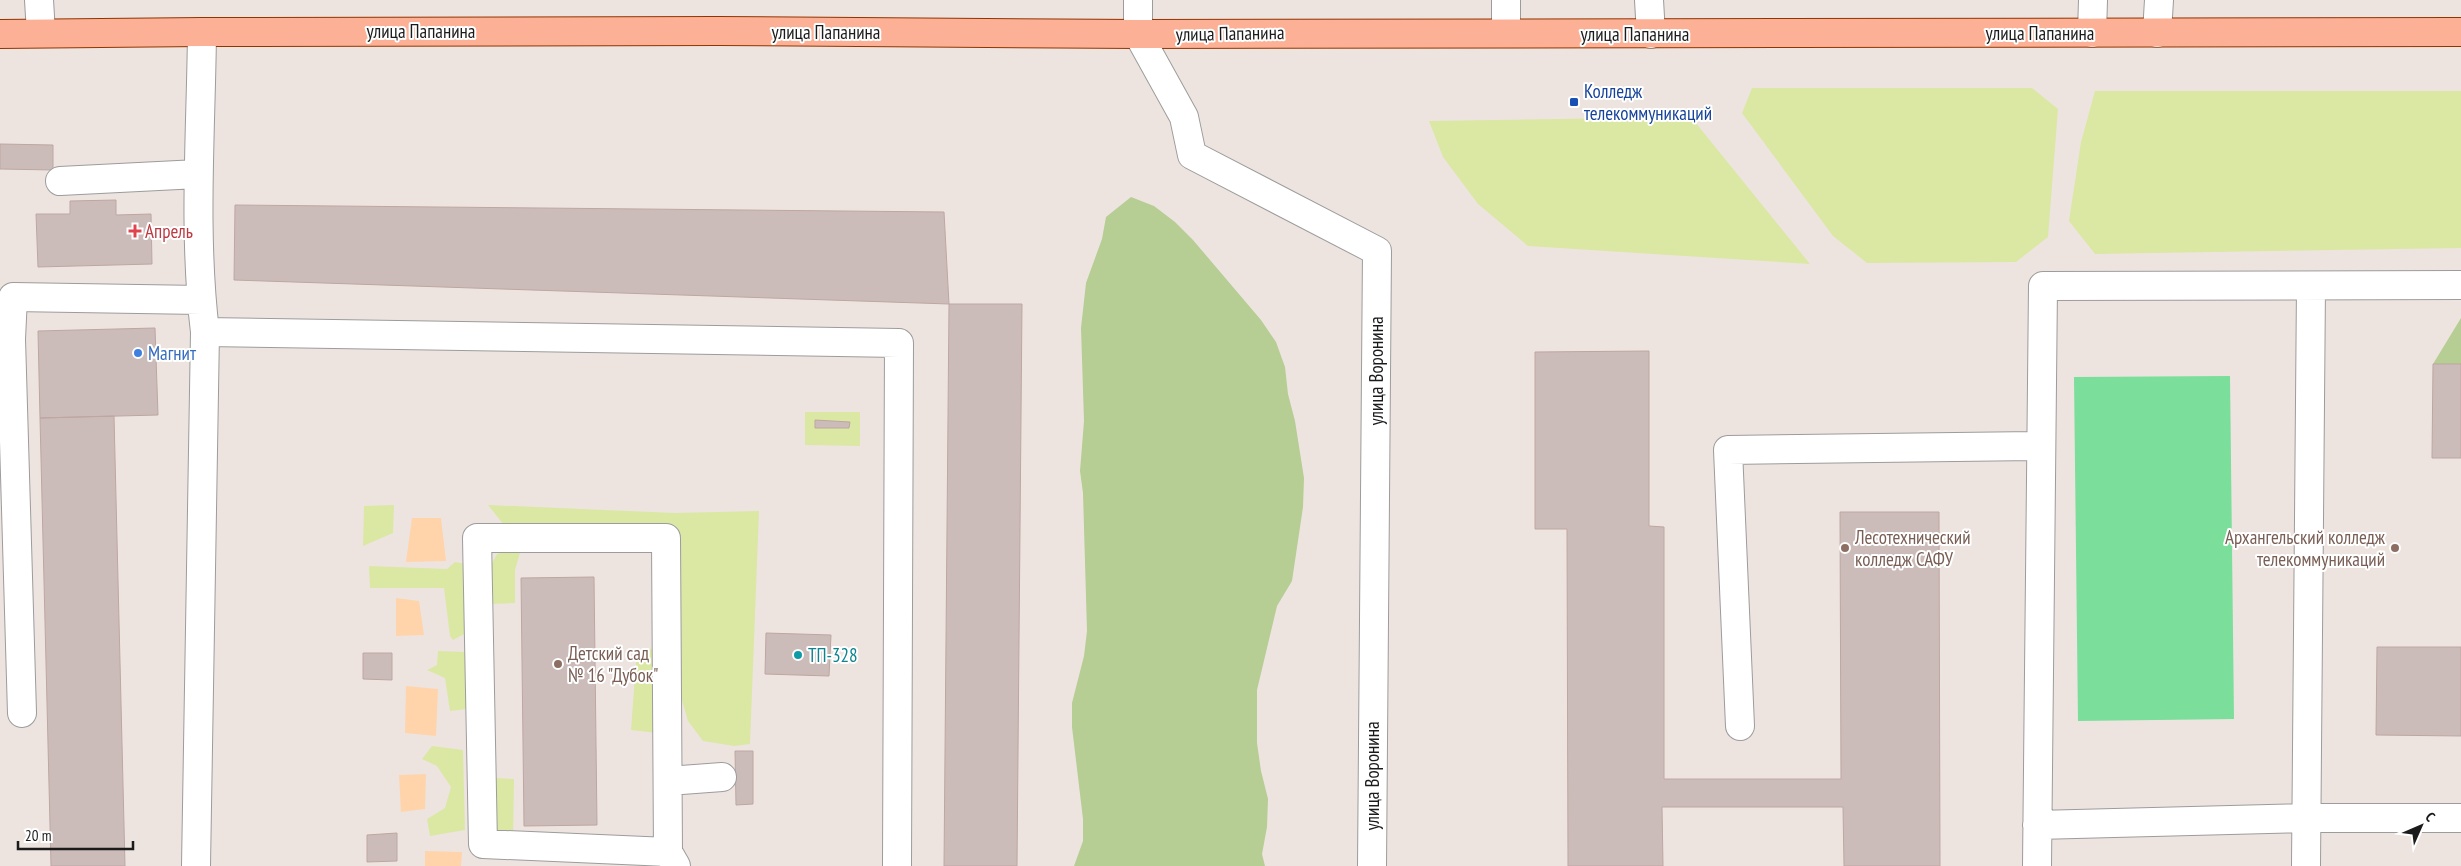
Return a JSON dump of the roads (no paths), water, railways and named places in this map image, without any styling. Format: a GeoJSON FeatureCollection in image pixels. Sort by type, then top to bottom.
{"type":"FeatureCollection","features":[{"type":"Feature","properties":{"kind":"main road","name":"улица Папанина"},"geometry":{"type":"LineString","coordinates":[[0,34],[718,31],[1138,34],[2461,32]]}},
{"type":"Feature","properties":{"kind":"street"},"geometry":{"type":"LineString","coordinates":[[39,0],[41,33]]}},
{"type":"Feature","properties":{"kind":"street","name":"улица Воронина"},"geometry":{"type":"LineString","coordinates":[[1138,0],[1138,34],[1184,117],[1192,155],[1377,251],[1372,866]]}},
{"type":"Feature","properties":{"kind":"street"},"geometry":{"type":"LineString","coordinates":[[1506,0],[1506,33]]}},
{"type":"Feature","properties":{"kind":"street"},"geometry":{"type":"LineString","coordinates":[[1649,0],[1651,34]]}},
{"type":"Feature","properties":{"kind":"street"},"geometry":{"type":"LineString","coordinates":[[2092,33],[2093,0]]}},
{"type":"Feature","properties":{"kind":"street"},"geometry":{"type":"LineString","coordinates":[[2157,33],[2159,0]]}},
{"type":"Feature","properties":{"kind":"street"},"geometry":{"type":"LineString","coordinates":[[196,866],[205,332],[201,300],[198,174],[202,32]]}},
{"type":"Feature","properties":{"kind":"street"},"geometry":{"type":"LineString","coordinates":[[60,181],[198,174]]}},
{"type":"Feature","properties":{"kind":"street"},"geometry":{"type":"LineString","coordinates":[[2037,866],[2043,286],[2461,285]]}},
{"type":"Feature","properties":{"kind":"street"},"geometry":{"type":"LineString","coordinates":[[2306,866],[2311,286]]}},
{"type":"Feature","properties":{"kind":"street"},"geometry":{"type":"LineString","coordinates":[[22,713],[6,344],[14,297],[201,300]]}},
{"type":"Feature","properties":{"kind":"street"},"geometry":{"type":"LineString","coordinates":[[205,332],[898,343],[897,866]]}},
{"type":"Feature","properties":{"kind":"street"},"geometry":{"type":"LineString","coordinates":[[1740,726],[1728,450],[2041,446]]}},
{"type":"Feature","properties":{"kind":"street"},"geometry":{"type":"LineString","coordinates":[[477,538],[666,538],[668,781],[672,859],[483,844],[477,538]]}},
{"type":"Feature","properties":{"kind":"street"},"geometry":{"type":"LineString","coordinates":[[668,781],[722,777]]}},
{"type":"Feature","properties":{"kind":"street"},"geometry":{"type":"LineString","coordinates":[[2037,825],[2306,818],[2461,818]]}},
{"type":"Feature","properties":{"kind":"place","name":"Колледж телекоммуникаций"},"geometry":{"type":"Point","coordinates":[1574,102]}},
{"type":"Feature","properties":{"kind":"place","name":"Апрель"},"geometry":{"type":"Point","coordinates":[135,231]}},
{"type":"Feature","properties":{"kind":"place","name":"Магнит"},"geometry":{"type":"Point","coordinates":[138,353]}},
{"type":"Feature","properties":{"kind":"place","name":"Лесотехнический колледж САФУ"},"geometry":{"type":"Point","coordinates":[1845,548]}},
{"type":"Feature","properties":{"kind":"place","name":"Архангельский колледж телекоммуникаций"},"geometry":{"type":"Point","coordinates":[2395,548]}},
{"type":"Feature","properties":{"kind":"place","name":"ТП-328"},"geometry":{"type":"Point","coordinates":[798,655]}},
{"type":"Feature","properties":{"kind":"place","name":"Детский сад № 16 \"Дубок\""},"geometry":{"type":"Point","coordinates":[558,664]}}]}
